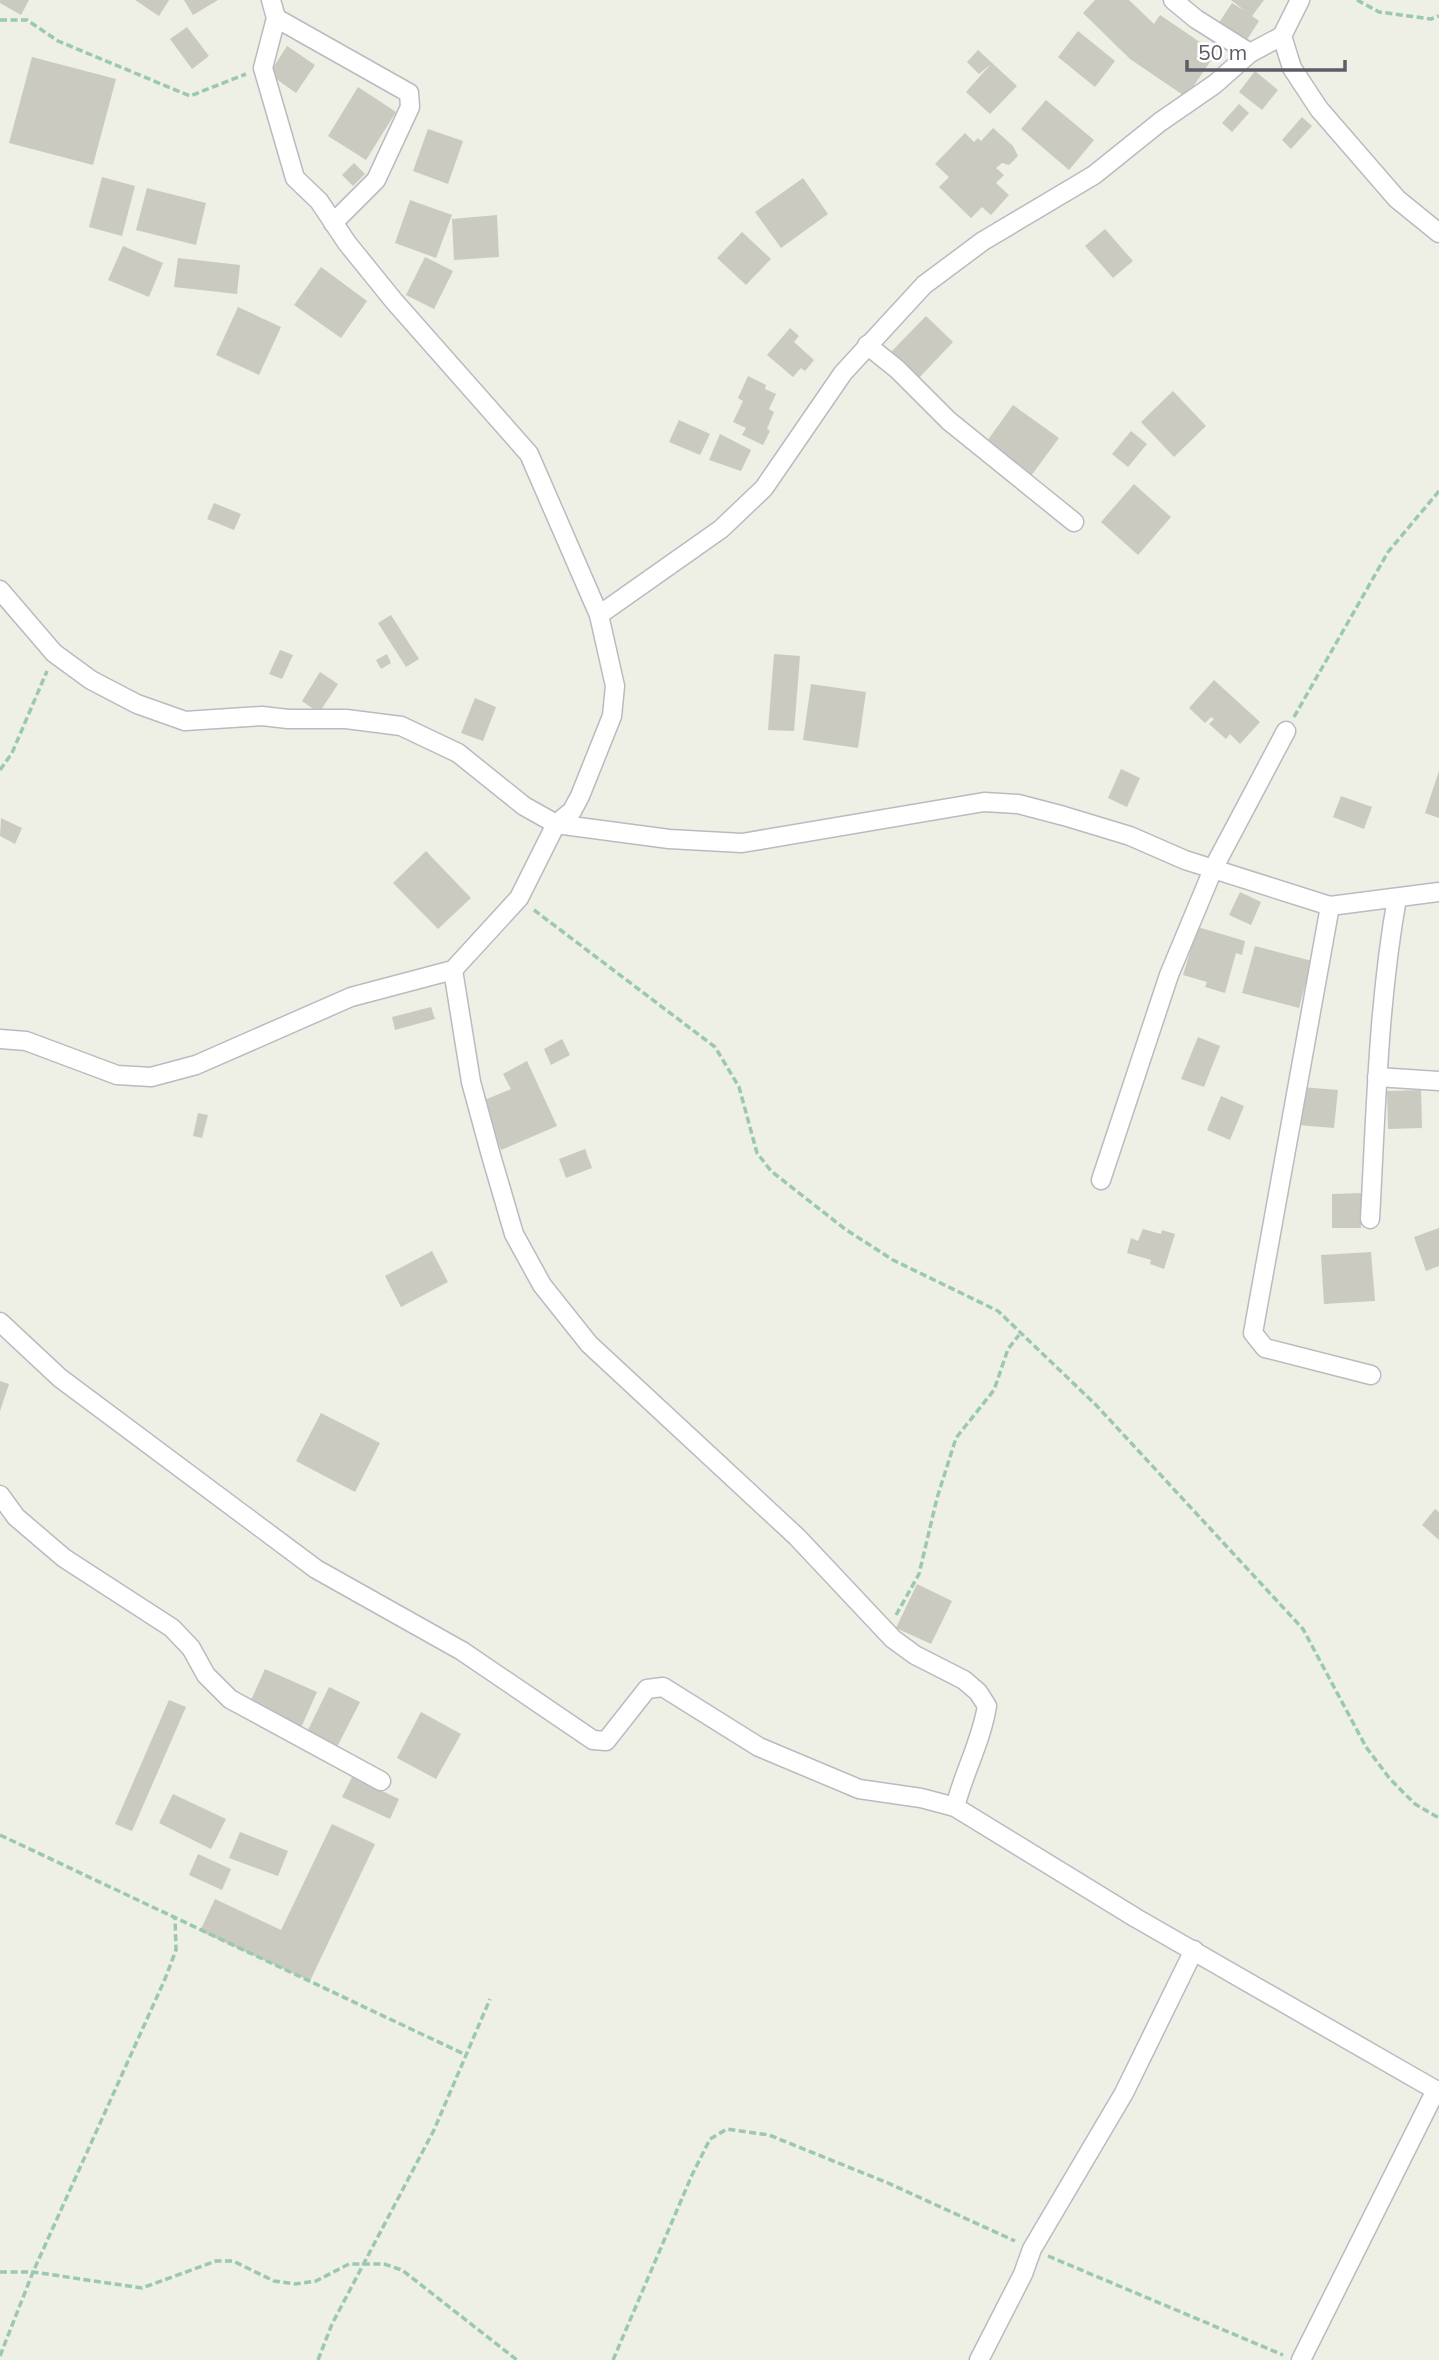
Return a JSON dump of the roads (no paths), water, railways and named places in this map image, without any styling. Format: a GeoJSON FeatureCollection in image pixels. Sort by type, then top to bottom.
{"type":"FeatureCollection","features":[{"type":"Feature","properties":{"kind":"street"},"geometry":{"type":"LineString","coordinates":[[0,1039],[26,1041],[117,1075],[150,1077],[196,1065],[351,997],[453,970],[519,898],[556,824],[572,811],[580,796],[612,716],[615,685],[599,615],[529,454],[394,301],[319,201],[295,178],[262,68],[276,19],[271,0]]}},
{"type":"Feature","properties":{"kind":"street"},"geometry":{"type":"LineString","coordinates":[[1173,0],[1196,19],[1250,53]]}},
{"type":"Feature","properties":{"kind":"street"},"geometry":{"type":"LineString","coordinates":[[599,615],[721,529],[764,488],[820,405],[866,345],[924,285],[983,241],[1094,175],[1160,122],[1215,84],[1250,53],[1282,36],[1300,0]]}},
{"type":"Feature","properties":{"kind":"street"},"geometry":{"type":"LineString","coordinates":[[276,19],[409,93],[410,107],[376,180],[333,223]]}},
{"type":"Feature","properties":{"kind":"street"},"geometry":{"type":"LineString","coordinates":[[1282,36],[1292,68],[1319,109],[1397,199],[1439,233]]}},
{"type":"Feature","properties":{"kind":"street"},"geometry":{"type":"LineString","coordinates":[[866,345],[897,369],[949,421],[1074,522]]}},
{"type":"Feature","properties":{"kind":"street"},"geometry":{"type":"LineString","coordinates":[[0,590],[54,653],[91,680],[136,704],[185,720],[262,716],[367,720],[401,726],[458,753],[524,806],[556,824],[669,839],[742,843],[984,802],[1018,804],[1130,836],[1185,860],[1330,906],[1439,892]]}},
{"type":"Feature","properties":{"kind":"street"},"geometry":{"type":"LineString","coordinates":[[1101,1180],[1168,975],[1214,867],[1286,731]]}},
{"type":"Feature","properties":{"kind":"street"},"geometry":{"type":"LineString","coordinates":[[1370,1219],[1377,1077],[1387,954],[1397,898]]}},
{"type":"Feature","properties":{"kind":"street"},"geometry":{"type":"LineString","coordinates":[[1330,906],[1253,1333],[1265,1348],[1371,1375]]}},
{"type":"Feature","properties":{"kind":"street"},"geometry":{"type":"LineString","coordinates":[[453,970],[471,1082],[490,1152],[514,1234],[542,1285],[589,1343],[797,1537],[886,1632],[915,1654],[964,1680],[987,1706],[982,1737],[963,1775],[956,1807]]}},
{"type":"Feature","properties":{"kind":"street"},"geometry":{"type":"LineString","coordinates":[[1377,1077],[1439,1081]]}},
{"type":"Feature","properties":{"kind":"street"},"geometry":{"type":"LineString","coordinates":[[0,1322],[60,1378],[316,1569],[462,1650],[593,1740],[606,1741],[647,1689],[663,1687],[759,1747],[859,1789],[921,1798],[956,1807],[1195,1951],[1438,2091],[1301,2360]]}},
{"type":"Feature","properties":{"kind":"street"},"geometry":{"type":"LineString","coordinates":[[0,1495],[16,1517],[64,1558],[173,1628],[191,1648],[206,1675],[230,1699],[381,1781]]}},
{"type":"Feature","properties":{"kind":"street"},"geometry":{"type":"LineString","coordinates":[[979,2360],[1023,2274],[1032,2249],[1124,2094],[1195,1951]]}}]}
